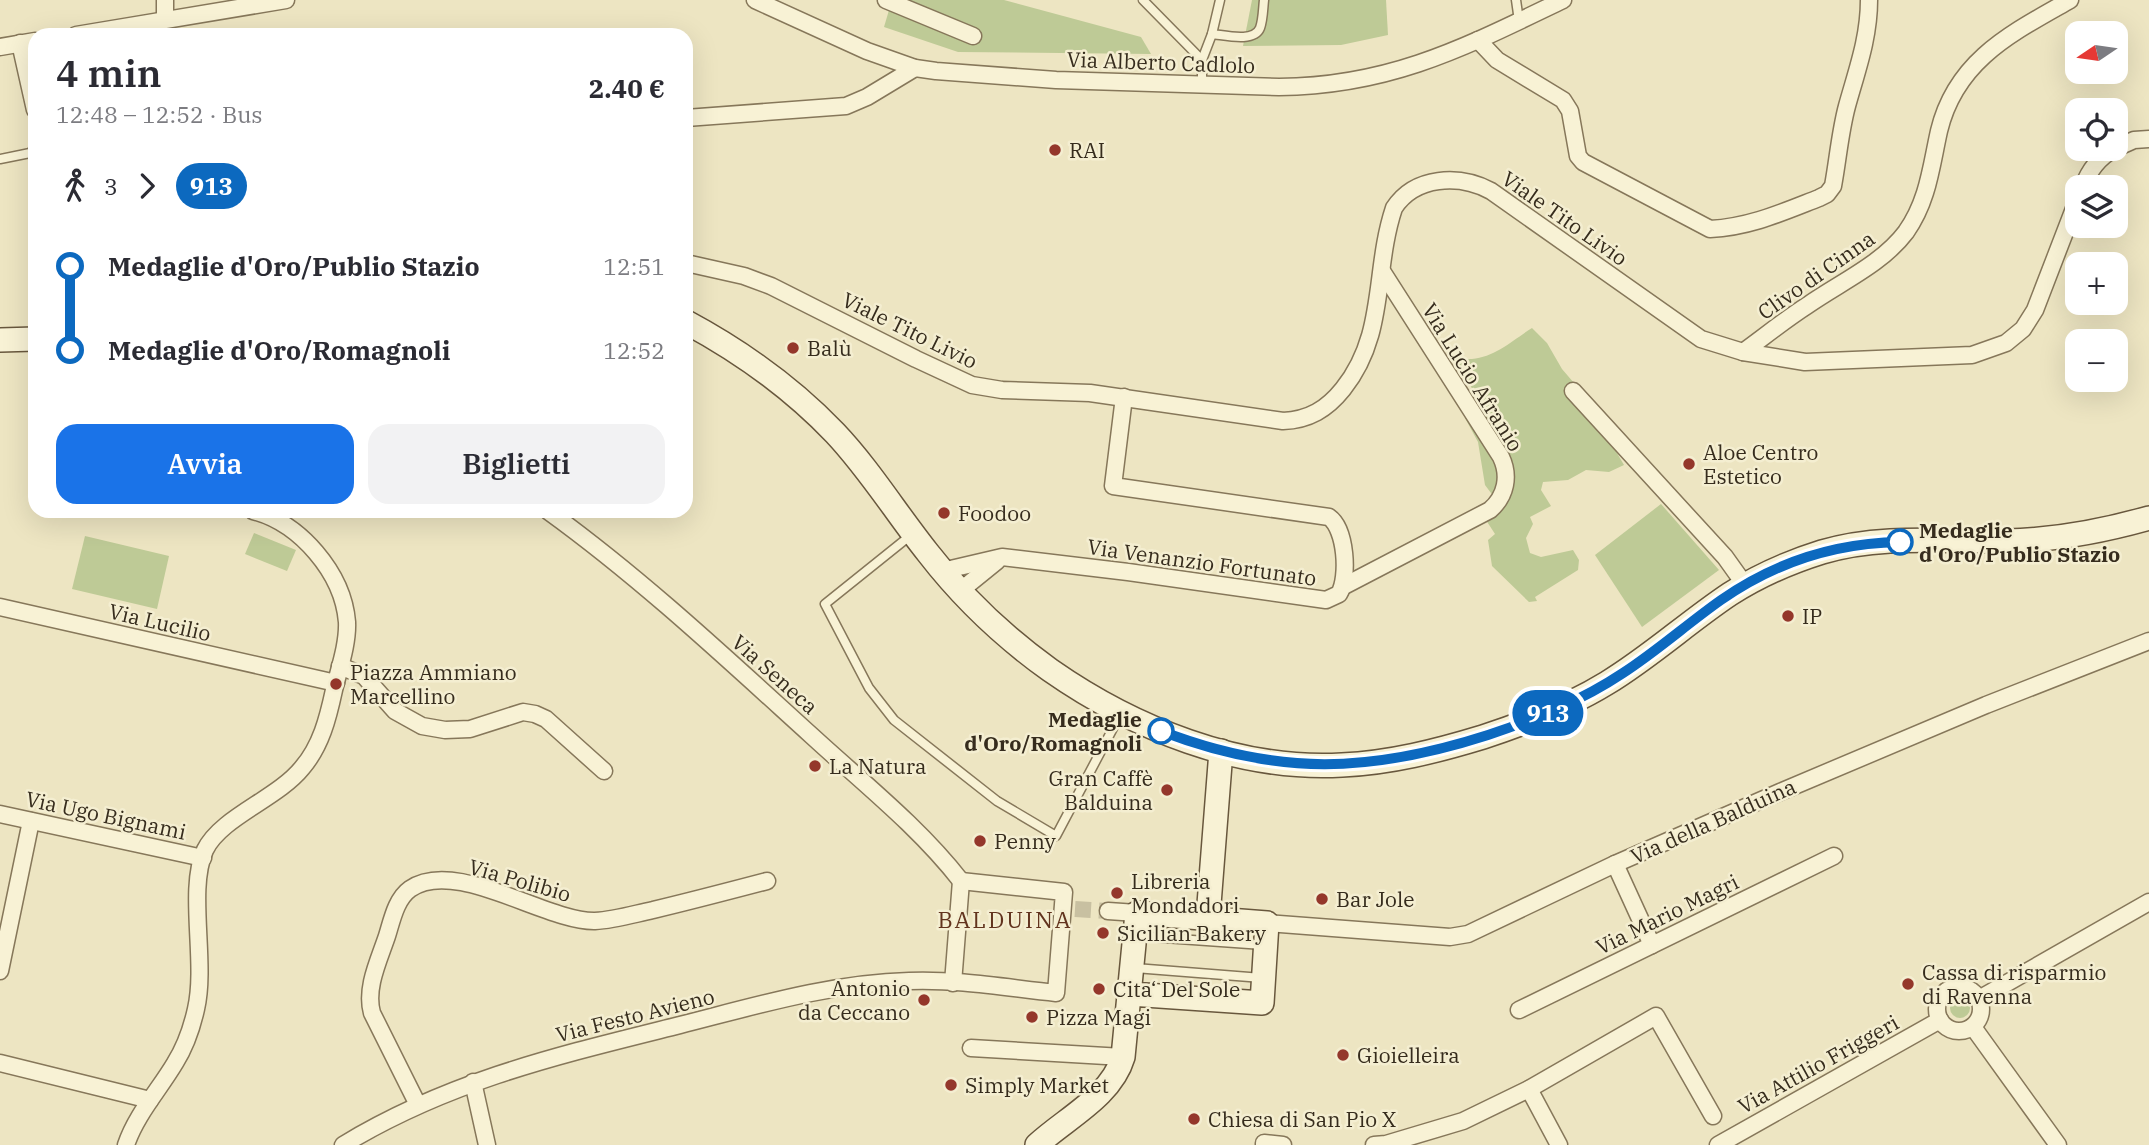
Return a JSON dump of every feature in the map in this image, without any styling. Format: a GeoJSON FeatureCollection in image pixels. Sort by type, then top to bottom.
{"type":"FeatureCollection","features":[{"type":"Feature","properties":{"kind":"main road"},"geometry":{"type":"LineString","coordinates":[[693,326],[769,374],[803,402],[852,453],[960,591],[1033,657],[1068,682],[1121,712],[1178,737],[1221,751],[1278,762],[1344,765],[1406,758],[1472,740],[1552,712],[1623,673],[1745,585],[1811,556],[1859,544],[2042,539],[2085,534],[2149,518]]}},
{"type":"Feature","properties":{"kind":"main road"},"geometry":{"type":"LineString","coordinates":[[0,340],[28,339]]}},
{"type":"Feature","properties":{"kind":"main road"},"geometry":{"type":"LineString","coordinates":[[1208,917],[1221,751]]}},
{"type":"Feature","properties":{"kind":"main road"},"geometry":{"type":"LineString","coordinates":[[1037,1145],[1111,1083],[1123,1057],[1137,913],[1208,917],[1266,934],[1262,1003],[1130,994]]}},
{"type":"Feature","properties":{"kind":"street"},"geometry":{"type":"LineString","coordinates":[[164,0],[165,19]]}},
{"type":"Feature","properties":{"kind":"street"},"geometry":{"type":"LineString","coordinates":[[115,28],[286,0]]}},
{"type":"Feature","properties":{"kind":"street","name":"Via Alberto Cadlolo"},"geometry":{"type":"LineString","coordinates":[[755,0],[867,51],[915,68],[961,75],[1297,87],[1356,81],[1418,65],[1563,0]]}},
{"type":"Feature","properties":{"kind":"street"},"geometry":{"type":"LineString","coordinates":[[886,0],[973,36]]}},
{"type":"Feature","properties":{"kind":"street"},"geometry":{"type":"LineString","coordinates":[[1478,40],[1497,60],[1563,100],[1570,111],[1578,156],[1583,162],[1710,229],[1730,229],[1747,226],[1819,198],[1833,186],[1848,104],[1865,48],[1869,0]]}},
{"type":"Feature","properties":{"kind":"street","name":"Clivo di Cinna"},"geometry":{"type":"LineString","coordinates":[[1743,352],[1806,306],[1874,262],[1896,243],[1924,201],[1940,129],[1955,92],[1968,71],[1998,43],[2070,0]]}},
{"type":"Feature","properties":{"kind":"street"},"geometry":{"type":"LineString","coordinates":[[0,47],[28,42]]}},
{"type":"Feature","properties":{"kind":"street"},"geometry":{"type":"LineString","coordinates":[[693,117],[846,106],[867,97],[915,68]]}},
{"type":"Feature","properties":{"kind":"street"},"geometry":{"type":"LineString","coordinates":[[2128,143],[2149,139]]}},
{"type":"Feature","properties":{"kind":"street","name":"Viale Tito Livio"},"geometry":{"type":"LineString","coordinates":[[693,265],[744,276],[771,286],[972,385],[1002,390],[1076,392],[1124,397],[1272,421],[1293,421],[1322,410],[1337,397],[1362,361],[1370,341],[1390,219],[1400,200],[1409,192],[1434,181],[1454,180],[1484,187],[1690,332],[1713,344],[1805,362],[1972,355],[1997,348],[2023,329],[2035,310],[2065,232]]}},
{"type":"Feature","properties":{"kind":"street","name":"Via Lucio Afranio"},"geometry":{"type":"LineString","coordinates":[[1343,586],[1483,514],[1498,502],[1505,484],[1505,464],[1501,457],[1382,271]]}},
{"type":"Feature","properties":{"kind":"street"},"geometry":{"type":"LineString","coordinates":[[1573,391],[1716,548],[1745,585]]}},
{"type":"Feature","properties":{"kind":"street","name":"Via Venanzio Fortunato"},"geometry":{"type":"LineString","coordinates":[[942,571],[1002,557],[1326,600],[1336,597],[1343,586],[1344,562],[1341,534],[1336,523],[1329,517],[1112,486],[1124,397]]}},
{"type":"Feature","properties":{"kind":"street"},"geometry":{"type":"LineString","coordinates":[[127,1145],[131,1132],[181,1052],[196,1009],[200,977],[199,884],[202,858],[218,833],[286,785],[301,769],[322,735],[336,683],[346,630],[345,609],[327,569],[309,545],[291,527],[274,518]]}},
{"type":"Feature","properties":{"kind":"street","name":"Via Seneca"},"geometry":{"type":"LineString","coordinates":[[557,518],[624,568],[697,632],[911,827],[961,881]]}},
{"type":"Feature","properties":{"kind":"street"},"geometry":{"type":"LineString","coordinates":[[960,591],[1002,557]]}},
{"type":"Feature","properties":{"kind":"street","name":"Via Lucilio"},"geometry":{"type":"LineString","coordinates":[[0,607],[336,683]]}},
{"type":"Feature","properties":{"kind":"street","name":"Via della Balduina"},"geometry":{"type":"LineString","coordinates":[[1266,934],[1459,937],[1488,926],[1615,864],[1986,705],[2149,641]]}},
{"type":"Feature","properties":{"kind":"street"},"geometry":{"type":"LineString","coordinates":[[341,660],[364,676],[399,715],[430,728],[470,729],[514,714],[535,713],[546,719],[604,771]]}},
{"type":"Feature","properties":{"kind":"street","name":"Via Ugo Bignami"},"geometry":{"type":"LineString","coordinates":[[0,814],[202,858]]}},
{"type":"Feature","properties":{"kind":"street"},"geometry":{"type":"LineString","coordinates":[[0,971],[4,936],[31,821]]}},
{"type":"Feature","properties":{"kind":"street","name":"Via Mario Magri"},"geometry":{"type":"LineString","coordinates":[[1519,1010],[1834,856]]}},
{"type":"Feature","properties":{"kind":"street"},"geometry":{"type":"LineString","coordinates":[[1615,864],[1652,945]]}},
{"type":"Feature","properties":{"kind":"street","name":"Via Polibio"},"geometry":{"type":"LineString","coordinates":[[418,1105],[372,1013],[370,1001],[371,986],[391,923],[400,901],[410,889],[430,881],[441,880],[495,891],[580,919],[596,921],[766,881]]}},
{"type":"Feature","properties":{"kind":"street"},"geometry":{"type":"LineString","coordinates":[[953,983],[961,881]]}},
{"type":"Feature","properties":{"kind":"street","name":"Via Festo Avieno"},"geometry":{"type":"LineString","coordinates":[[343,1145],[418,1105],[473,1082],[565,1053],[824,990],[909,981],[1056,993],[1069,908],[1064,892],[961,881]]}},
{"type":"Feature","properties":{"kind":"street"},"geometry":{"type":"LineString","coordinates":[[1979,999],[2149,902]]}},
{"type":"Feature","properties":{"kind":"street"},"geometry":{"type":"LineString","coordinates":[[1108,911],[1137,913]]}},
{"type":"Feature","properties":{"kind":"street"},"geometry":{"type":"LineString","coordinates":[[1962,987],[1975,993],[1979,999],[1981,1014],[1973,1027],[1951,1030],[1940,1020],[1937,1013],[1939,1000],[1948,989],[1962,987]]}},
{"type":"Feature","properties":{"kind":"street"},"geometry":{"type":"LineString","coordinates":[[1374,1145],[1386,1144],[1463,1121],[1529,1089],[1656,1016],[1713,1116]]}},
{"type":"Feature","properties":{"kind":"street","name":"Via Attilio Friggeri"},"geometry":{"type":"LineString","coordinates":[[1718,1145],[1940,1020]]}},
{"type":"Feature","properties":{"kind":"street"},"geometry":{"type":"LineString","coordinates":[[1973,1027],[2058,1145]]}},
{"type":"Feature","properties":{"kind":"street"},"geometry":{"type":"LineString","coordinates":[[971,1048],[1123,1057]]}},
{"type":"Feature","properties":{"kind":"street"},"geometry":{"type":"LineString","coordinates":[[0,1063],[150,1100]]}},
{"type":"Feature","properties":{"kind":"street"},"geometry":{"type":"LineString","coordinates":[[473,1082],[487,1145]]}},
{"type":"Feature","properties":{"kind":"street"},"geometry":{"type":"LineString","coordinates":[[1529,1089],[1559,1145]]}},
{"type":"Feature","properties":{"kind":"street"},"geometry":{"type":"LineString","coordinates":[[1264,1144],[1283,1145]]}},
{"type":"Feature","properties":{"kind":"lane"},"geometry":{"type":"LineString","coordinates":[[1143,0],[1202,61]]}},
{"type":"Feature","properties":{"kind":"lane"},"geometry":{"type":"LineString","coordinates":[[1202,85],[1202,61],[1220,0]]}},
{"type":"Feature","properties":{"kind":"lane"},"geometry":{"type":"LineString","coordinates":[[1212,34],[1249,37],[1256,34],[1260,29],[1264,0]]}},
{"type":"Feature","properties":{"kind":"lane"},"geometry":{"type":"LineString","coordinates":[[1517,0],[1519,21]]}},
{"type":"Feature","properties":{"kind":"lane"},"geometry":{"type":"LineString","coordinates":[[0,159],[28,153]]}},
{"type":"Feature","properties":{"kind":"lane"},"geometry":{"type":"LineString","coordinates":[[912,533],[825,604],[869,688],[894,720],[997,801],[1056,836],[1121,712]]}},
{"type":"Feature","properties":{"kind":"lane"},"geometry":{"type":"LineString","coordinates":[[1135,936],[1266,934]]}},
{"type":"Feature","properties":{"kind":"lane"},"geometry":{"type":"LineString","coordinates":[[1132,968],[1264,978]]}},
{"type":"Feature","properties":{"kind":"green space"},"geometry":{"type":"Polygon","coordinates":[[[892,0],[1004,0],[1141,37],[1151,54],[958,52],[884,27],[892,0]]]}},
{"type":"Feature","properties":{"kind":"green space"},"geometry":{"type":"Polygon","coordinates":[[[1252,0],[1386,0],[1388,35],[1341,45],[1243,46],[1252,0]]]}},
{"type":"Feature","properties":{"kind":"green space"},"geometry":{"type":"Polygon","coordinates":[[[1532,328],[1547,343],[1562,369],[1580,390],[1624,465],[1609,472],[1586,470],[1568,480],[1543,482],[1541,490],[1551,506],[1530,517],[1533,524],[1526,538],[1530,553],[1541,557],[1573,550],[1579,560],[1578,570],[1535,597],[1537,601],[1529,602],[1492,566],[1488,540],[1495,534],[1484,517],[1484,503],[1494,497],[1485,485],[1478,442],[1465,418],[1468,410],[1480,400],[1450,356],[1480,358],[1504,347],[1532,328]]]}},
{"type":"Feature","properties":{"kind":"green space"},"geometry":{"type":"Polygon","coordinates":[[[1661,504],[1719,570],[1642,627],[1595,555],[1661,504]]]}},
{"type":"Feature","properties":{"kind":"green space"},"geometry":{"type":"Polygon","coordinates":[[[254,533],[296,550],[287,571],[245,554],[254,533]]]}},
{"type":"Feature","properties":{"kind":"green space"},"geometry":{"type":"Polygon","coordinates":[[[85,536],[169,556],[157,609],[72,589],[85,536]]]}},
{"type":"Feature","properties":{"kind":"green space"},"geometry":{"type":"Polygon","coordinates":[[[1960,998],[1967,1001],[1970,1008],[1967,1015],[1960,1018],[1953,1015],[1950,1008],[1953,1001],[1960,998]]]}},
{"type":"Feature","properties":{"kind":"tunnel"},"geometry":{"type":"LineString","coordinates":[[1075,909],[1108,911]]}},
{"type":"Feature","properties":{"kind":"bus line","name":"913"},"geometry":{"type":"LineString","coordinates":[[1161,731],[1221,751],[1278,762],[1316,766],[1406,758],[1503,730],[1571,704],[1623,673],[1718,602],[1771,571],[1830,550],[1870,542],[1900,542]]}},
{"type":"Feature","properties":{"kind":"place","name":"RAI"},"geometry":{"type":"Point","coordinates":[1055,150]}},
{"type":"Feature","properties":{"kind":"place","name":"Balù"},"geometry":{"type":"Point","coordinates":[793,348]}},
{"type":"Feature","properties":{"kind":"place","name":"Aloe Centro Estetico"},"geometry":{"type":"Point","coordinates":[1689,464]}},
{"type":"Feature","properties":{"kind":"place","name":"Foodoo"},"geometry":{"type":"Point","coordinates":[944,513]}},
{"type":"Feature","properties":{"kind":"place","name":"Medaglie d'Oro/Publio Stazio"},"geometry":{"type":"Point","coordinates":[1900,542]}},
{"type":"Feature","properties":{"kind":"place","name":"IP"},"geometry":{"type":"Point","coordinates":[1788,616]}},
{"type":"Feature","properties":{"kind":"place","name":"Piazza Ammiano Marcellino"},"geometry":{"type":"Point","coordinates":[336,684]}},
{"type":"Feature","properties":{"kind":"place","name":"Medaglie d'Oro/Romagnoli"},"geometry":{"type":"Point","coordinates":[1161,731]}},
{"type":"Feature","properties":{"kind":"place","name":"La Natura"},"geometry":{"type":"Point","coordinates":[815,766]}},
{"type":"Feature","properties":{"kind":"place","name":"Gran Caffè Balduina"},"geometry":{"type":"Point","coordinates":[1167,790]}},
{"type":"Feature","properties":{"kind":"place","name":"Penny"},"geometry":{"type":"Point","coordinates":[980,841]}},
{"type":"Feature","properties":{"kind":"place","name":"Libreria Mondadori"},"geometry":{"type":"Point","coordinates":[1117,893]}},
{"type":"Feature","properties":{"kind":"place","name":"Bar Jole"},"geometry":{"type":"Point","coordinates":[1322,899]}},
{"type":"Feature","properties":{"kind":"place","name":"Sicilian Bakery"},"geometry":{"type":"Point","coordinates":[1103,933]}},
{"type":"Feature","properties":{"kind":"place","name":"Cassa di risparmio di Ravenna"},"geometry":{"type":"Point","coordinates":[1908,984]}},
{"type":"Feature","properties":{"kind":"place","name":"Cita‘ Del Sole"},"geometry":{"type":"Point","coordinates":[1099,989]}},
{"type":"Feature","properties":{"kind":"place","name":"Antonio da Ceccano"},"geometry":{"type":"Point","coordinates":[924,1000]}},
{"type":"Feature","properties":{"kind":"place","name":"Pizza Magi"},"geometry":{"type":"Point","coordinates":[1032,1017]}},
{"type":"Feature","properties":{"kind":"place","name":"Gioielleira"},"geometry":{"type":"Point","coordinates":[1343,1055]}},
{"type":"Feature","properties":{"kind":"place","name":"Simply Market"},"geometry":{"type":"Point","coordinates":[951,1085]}},
{"type":"Feature","properties":{"kind":"place","name":"Chiesa di San Pio X"},"geometry":{"type":"Point","coordinates":[1194,1119]}},
{"type":"Feature","properties":{"kind":"district","name":"BALDUINA"},"geometry":{"type":"Point","coordinates":[1005,919]}}]}
